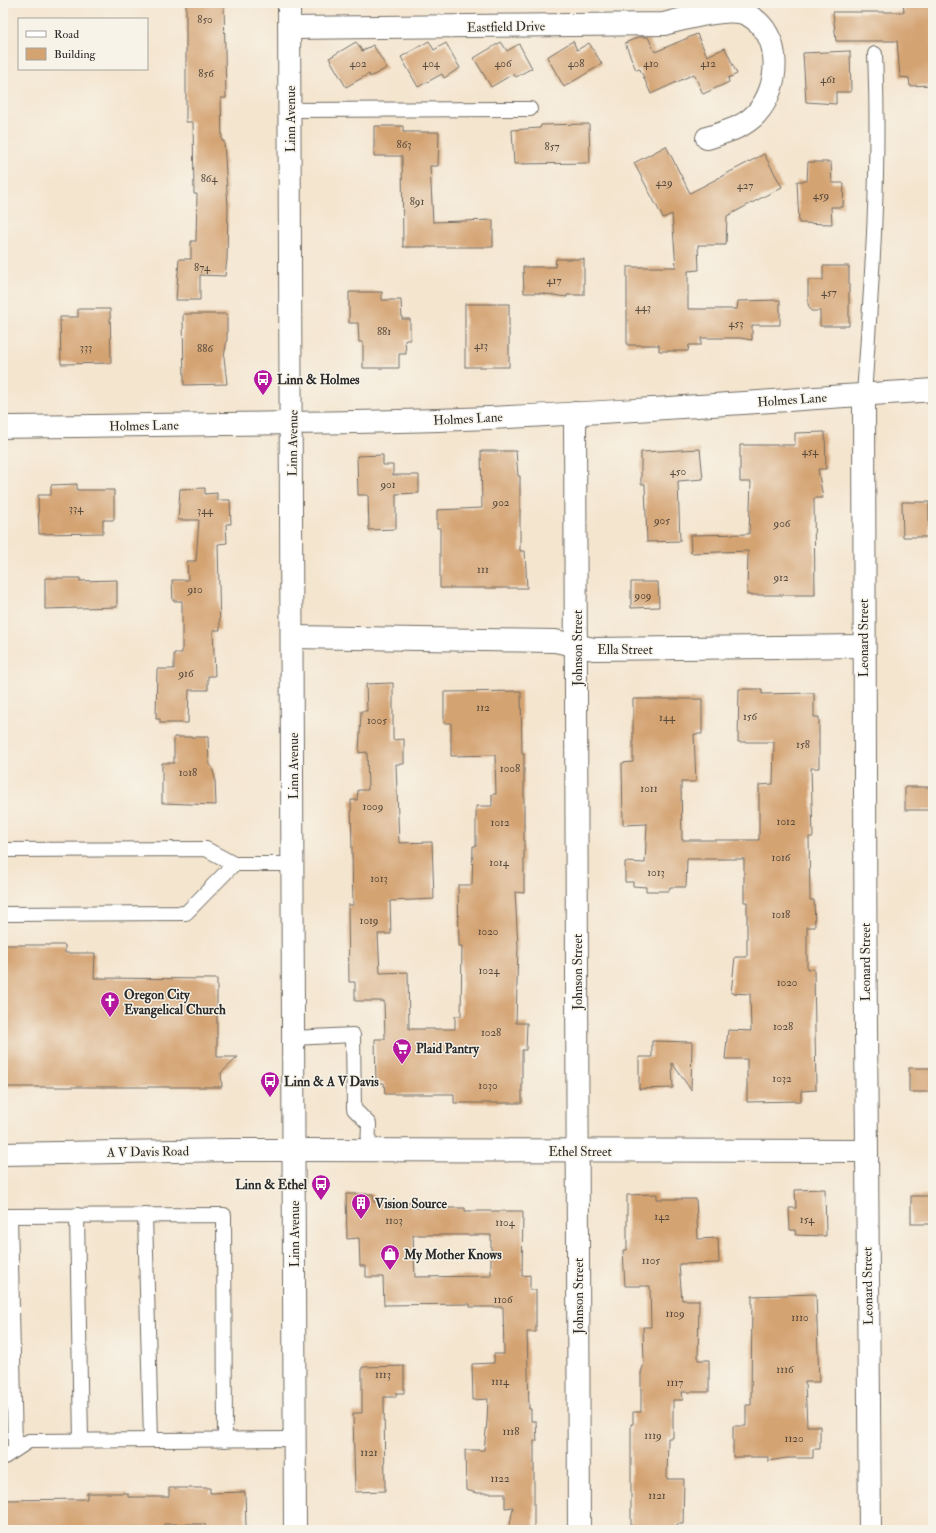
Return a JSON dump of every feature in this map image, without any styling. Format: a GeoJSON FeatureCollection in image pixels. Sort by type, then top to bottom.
{"type":"FeatureCollection","features":[{"type":"Feature","properties":{"kind":"street","name":"Linn Avenue"},"geometry":{"type":"LineString","coordinates":[[289,3],[292,424],[295,1530]]}},
{"type":"Feature","properties":{"kind":"street","name":"Eastfield Drive"},"geometry":{"type":"LineString","coordinates":[[290,28],[664,24],[721,7],[747,14],[766,30],[775,61],[770,92],[756,114],[739,128],[707,138]]}},
{"type":"Feature","properties":{"kind":"street","name":"Holmes Lane"},"geometry":{"type":"LineString","coordinates":[[3,427],[292,424],[575,413],[933,390]]}},
{"type":"Feature","properties":{"kind":"street","name":"Leonard Street"},"geometry":{"type":"LineString","coordinates":[[864,395],[863,646],[870,1530]]}},
{"type":"Feature","properties":{"kind":"street","name":"Johnson Street"},"geometry":{"type":"LineString","coordinates":[[575,413],[577,646],[577,1151],[580,1530]]}},
{"type":"Feature","properties":{"kind":"street","name":"Ella Street"},"geometry":{"type":"LineString","coordinates":[[292,637],[555,641],[594,649],[863,646]]}},
{"type":"Feature","properties":{"kind":"street","name":"Ethel Street"},"geometry":{"type":"LineString","coordinates":[[294,1150],[866,1151]]}},
{"type":"Feature","properties":{"kind":"street","name":"A V Davis Road"},"geometry":{"type":"LineString","coordinates":[[3,1154],[294,1150]]}},
{"type":"Feature","properties":{"kind":"lane"},"geometry":{"type":"LineString","coordinates":[[864,395],[875,172],[877,96],[875,54]]}},
{"type":"Feature","properties":{"kind":"lane"},"geometry":{"type":"LineString","coordinates":[[290,110],[530,109]]}},
{"type":"Feature","properties":{"kind":"lane"},"geometry":{"type":"LineString","coordinates":[[3,850],[206,849],[234,864],[293,864]]}},
{"type":"Feature","properties":{"kind":"lane"},"geometry":{"type":"LineString","coordinates":[[3,914],[186,914],[234,864]]}},
{"type":"Feature","properties":{"kind":"lane"},"geometry":{"type":"LineString","coordinates":[[293,1038],[352,1035],[354,1109],[369,1124],[368,1151]]}},
{"type":"Feature","properties":{"kind":"lane"},"geometry":{"type":"LineString","coordinates":[[77,1215],[81,1440]]}},
{"type":"Feature","properties":{"kind":"lane"},"geometry":{"type":"LineString","coordinates":[[145,1215],[151,1440]]}},
{"type":"Feature","properties":{"kind":"lane"},"geometry":{"type":"LineString","coordinates":[[15,1450],[6,1216],[224,1215],[225,1440]]}},
{"type":"Feature","properties":{"kind":"lane"},"geometry":{"type":"LineString","coordinates":[[3,1458],[29,1441],[294,1439]]}},
{"type":"Feature","properties":{"kind":"building"},"geometry":{"type":"Polygon","coordinates":[[[186,3],[224,3],[226,98],[221,98],[222,141],[224,141],[228,208],[227,259],[225,276],[200,275],[200,300],[176,300],[179,259],[191,259],[191,241],[196,241],[197,194],[194,194],[193,122],[186,122],[186,3]]]}},
{"type":"Feature","properties":{"kind":"building"},"geometry":{"type":"Polygon","coordinates":[[[903,3],[932,3],[933,85],[910,86],[909,78],[900,77],[897,41],[836,41],[833,12],[904,12],[903,3]]]}},
{"type":"Feature","properties":{"kind":"building"},"geometry":{"type":"Polygon","coordinates":[[[697,34],[707,56],[725,48],[737,74],[728,78],[729,82],[703,94],[694,74],[651,94],[640,69],[636,70],[625,43],[639,37],[648,37],[655,52],[697,34]]]}},
{"type":"Feature","properties":{"kind":"building"},"geometry":{"type":"Polygon","coordinates":[[[429,41],[434,50],[446,43],[460,68],[444,78],[442,74],[418,87],[401,57],[429,41]]]}},
{"type":"Feature","properties":{"kind":"building"},"geometry":{"type":"Polygon","coordinates":[[[573,41],[577,50],[589,43],[602,64],[564,87],[547,57],[573,41]]]}},
{"type":"Feature","properties":{"kind":"building"},"geometry":{"type":"Polygon","coordinates":[[[356,42],[362,51],[373,45],[387,68],[370,77],[369,74],[346,87],[329,58],[356,42]]]}},
{"type":"Feature","properties":{"kind":"building"},"geometry":{"type":"Polygon","coordinates":[[[501,42],[507,51],[519,44],[532,68],[516,77],[513,74],[491,87],[474,58],[501,42]]]}},
{"type":"Feature","properties":{"kind":"building"},"geometry":{"type":"Polygon","coordinates":[[[850,51],[851,92],[836,92],[836,104],[806,102],[803,53],[850,51]]]}},
{"type":"Feature","properties":{"kind":"building"},"geometry":{"type":"Polygon","coordinates":[[[589,124],[590,163],[514,164],[512,130],[540,128],[541,125],[589,124]]]}},
{"type":"Feature","properties":{"kind":"building"},"geometry":{"type":"Polygon","coordinates":[[[374,126],[403,126],[403,132],[439,132],[438,166],[430,166],[433,222],[493,220],[493,247],[403,247],[402,156],[374,156],[374,126]]]}},
{"type":"Feature","properties":{"kind":"building"},"geometry":{"type":"Polygon","coordinates":[[[666,146],[690,193],[764,154],[782,187],[727,216],[726,245],[698,245],[699,270],[688,271],[688,309],[737,309],[738,301],[780,300],[780,325],[752,325],[752,340],[740,338],[701,338],[701,345],[689,345],[688,351],[659,351],[659,345],[627,345],[627,267],[676,267],[672,214],[663,218],[634,163],[666,146]]]}},
{"type":"Feature","properties":{"kind":"building"},"geometry":{"type":"Polygon","coordinates":[[[808,162],[831,162],[832,183],[844,183],[843,207],[831,207],[832,224],[799,223],[797,181],[807,181],[808,162]]]}},
{"type":"Feature","properties":{"kind":"building"},"geometry":{"type":"Polygon","coordinates":[[[556,259],[584,259],[584,295],[567,295],[567,297],[538,293],[524,293],[523,267],[555,267],[556,259]]]}},
{"type":"Feature","properties":{"kind":"building"},"geometry":{"type":"Polygon","coordinates":[[[823,266],[849,266],[849,326],[820,326],[820,311],[811,311],[808,304],[808,280],[823,280],[823,266]]]}},
{"type":"Feature","properties":{"kind":"building"},"geometry":{"type":"Polygon","coordinates":[[[349,292],[382,292],[382,300],[401,300],[402,319],[410,319],[410,340],[405,340],[406,354],[399,354],[399,368],[363,368],[363,342],[359,342],[358,323],[349,323],[349,292]]]}},
{"type":"Feature","properties":{"kind":"building"},"geometry":{"type":"Polygon","coordinates":[[[465,304],[509,304],[509,367],[465,367],[465,304]]]}},
{"type":"Feature","properties":{"kind":"building"},"geometry":{"type":"Polygon","coordinates":[[[78,309],[110,309],[111,363],[61,364],[60,317],[78,317],[78,309]]]}},
{"type":"Feature","properties":{"kind":"building"},"geometry":{"type":"Polygon","coordinates":[[[183,314],[227,314],[227,339],[224,357],[227,384],[184,385],[183,314]]]}},
{"type":"Feature","properties":{"kind":"building"},"geometry":{"type":"Polygon","coordinates":[[[825,432],[826,469],[818,469],[823,498],[814,498],[815,595],[747,595],[748,551],[691,553],[690,535],[749,534],[751,482],[740,482],[740,445],[795,445],[795,433],[825,432]]]}},
{"type":"Feature","properties":{"kind":"building"},"geometry":{"type":"Polygon","coordinates":[[[700,449],[703,479],[678,481],[680,541],[647,542],[645,484],[641,484],[641,452],[700,449]]]}},
{"type":"Feature","properties":{"kind":"building"},"geometry":{"type":"Polygon","coordinates":[[[481,451],[516,451],[518,476],[520,476],[520,551],[525,551],[527,588],[440,588],[440,528],[437,528],[437,510],[482,508],[481,451]]]}},
{"type":"Feature","properties":{"kind":"building"},"geometry":{"type":"Polygon","coordinates":[[[383,455],[383,465],[393,465],[393,475],[419,475],[419,493],[396,494],[396,529],[369,530],[368,495],[358,495],[357,456],[383,455]]]}},
{"type":"Feature","properties":{"kind":"building"},"geometry":{"type":"Polygon","coordinates":[[[77,484],[77,490],[114,490],[114,520],[103,520],[103,533],[39,534],[38,495],[51,495],[51,485],[77,484]]]}},
{"type":"Feature","properties":{"kind":"building"},"geometry":{"type":"Polygon","coordinates":[[[205,488],[205,494],[217,493],[217,500],[230,500],[231,524],[226,524],[227,543],[218,544],[220,630],[213,630],[215,676],[208,676],[208,690],[189,690],[188,723],[160,723],[160,719],[156,719],[157,669],[174,669],[174,653],[182,653],[182,601],[173,601],[172,580],[188,580],[187,561],[196,561],[199,520],[178,520],[180,489],[205,488]]]}},
{"type":"Feature","properties":{"kind":"building"},"geometry":{"type":"Polygon","coordinates":[[[902,502],[929,502],[929,537],[903,537],[902,502]]]}},
{"type":"Feature","properties":{"kind":"building"},"geometry":{"type":"Polygon","coordinates":[[[45,578],[80,578],[80,581],[117,580],[117,607],[45,609],[45,578]]]}},
{"type":"Feature","properties":{"kind":"building"},"geometry":{"type":"Polygon","coordinates":[[[631,582],[658,582],[659,607],[631,608],[631,582]]]}},
{"type":"Feature","properties":{"kind":"building"},"geometry":{"type":"Polygon","coordinates":[[[393,683],[393,740],[404,739],[404,764],[396,764],[399,843],[432,842],[434,899],[390,901],[391,934],[378,934],[380,973],[408,972],[409,1029],[455,1029],[455,1016],[461,1016],[462,946],[459,946],[458,885],[472,885],[473,846],[476,846],[476,806],[492,806],[492,794],[496,794],[495,755],[451,756],[451,723],[444,723],[444,692],[521,691],[522,754],[524,754],[524,893],[515,892],[518,946],[516,1023],[527,1023],[526,1050],[522,1050],[522,1103],[454,1103],[454,1094],[385,1094],[384,1083],[376,1083],[375,1039],[385,1039],[384,1001],[355,1001],[355,982],[349,982],[348,905],[353,905],[351,800],[357,800],[358,790],[368,790],[367,752],[359,753],[361,711],[367,711],[366,684],[393,683]]]}},
{"type":"Feature","properties":{"kind":"building"},"geometry":{"type":"Polygon","coordinates":[[[739,689],[762,689],[762,694],[814,693],[814,717],[819,717],[819,768],[811,768],[813,837],[809,837],[810,900],[814,900],[815,927],[807,927],[807,969],[814,969],[816,1090],[801,1091],[801,1101],[747,1102],[747,1059],[725,1059],[728,1030],[751,1031],[750,994],[731,993],[735,957],[747,957],[747,902],[744,902],[744,859],[687,859],[686,887],[670,887],[669,891],[646,891],[646,887],[633,886],[633,882],[625,882],[625,862],[645,863],[647,824],[623,825],[622,763],[633,762],[633,699],[702,699],[702,734],[694,734],[696,782],[681,782],[682,840],[759,840],[759,785],[773,784],[774,742],[738,742],[739,689]]]}},
{"type":"Feature","properties":{"kind":"building"},"geometry":{"type":"Polygon","coordinates":[[[174,737],[208,737],[209,765],[212,767],[215,778],[216,805],[162,803],[162,763],[174,763],[174,737]]]}},
{"type":"Feature","properties":{"kind":"building"},"geometry":{"type":"Polygon","coordinates":[[[905,787],[933,787],[933,810],[905,810],[905,787]]]}},
{"type":"Feature","properties":{"kind":"building","name":"Oregon City Evangelical Church"},"geometry":{"type":"Polygon","coordinates":[[[3,945],[65,945],[65,953],[95,953],[94,978],[217,979],[217,1057],[238,1057],[221,1073],[222,1087],[3,1087],[3,945]]]}},
{"type":"Feature","properties":{"kind":"building"},"geometry":{"type":"Polygon","coordinates":[[[652,1041],[692,1042],[691,1090],[672,1063],[673,1088],[639,1089],[639,1057],[652,1057],[652,1041]]]}},
{"type":"Feature","properties":{"kind":"building"},"geometry":{"type":"Polygon","coordinates":[[[909,1068],[933,1068],[933,1092],[909,1092],[909,1068]]]}},
{"type":"Feature","properties":{"kind":"building"},"geometry":{"type":"Polygon","coordinates":[[[825,1189],[826,1236],[796,1235],[795,1230],[790,1230],[789,1208],[796,1208],[795,1190],[825,1189]]]}},
{"type":"Feature","properties":{"kind":"building"},"geometry":{"type":"Polygon","coordinates":[[[346,1194],[373,1194],[374,1202],[412,1202],[412,1208],[465,1208],[465,1211],[523,1211],[522,1276],[530,1275],[530,1290],[536,1290],[536,1332],[527,1332],[529,1409],[531,1409],[531,1421],[536,1421],[537,1441],[534,1441],[534,1530],[509,1530],[513,1507],[505,1508],[505,1493],[477,1493],[466,1490],[465,1450],[484,1450],[487,1421],[488,1399],[473,1400],[472,1364],[494,1363],[494,1354],[504,1354],[503,1307],[470,1307],[470,1304],[384,1305],[383,1277],[366,1277],[366,1266],[360,1266],[359,1238],[347,1239],[346,1194]],[[413,1235],[415,1277],[491,1276],[491,1235],[413,1235]]]}},
{"type":"Feature","properties":{"kind":"building"},"geometry":{"type":"Polygon","coordinates":[[[657,1194],[657,1199],[696,1199],[698,1239],[718,1238],[719,1263],[679,1264],[682,1300],[699,1300],[698,1360],[709,1360],[709,1392],[682,1392],[683,1400],[673,1400],[673,1438],[668,1438],[667,1479],[684,1479],[683,1524],[677,1524],[677,1530],[631,1530],[631,1424],[633,1424],[633,1412],[641,1412],[641,1373],[644,1363],[643,1327],[651,1327],[650,1286],[625,1286],[623,1250],[627,1250],[627,1195],[657,1194]]]}},
{"type":"Feature","properties":{"kind":"building"},"geometry":{"type":"Polygon","coordinates":[[[911,1196],[933,1196],[933,1224],[911,1224],[911,1196]]]}},
{"type":"Feature","properties":{"kind":"building"},"geometry":{"type":"Polygon","coordinates":[[[816,1294],[819,1382],[805,1382],[807,1426],[820,1426],[820,1449],[813,1449],[813,1458],[787,1458],[768,1461],[768,1457],[733,1457],[733,1426],[746,1426],[746,1405],[751,1405],[752,1296],[816,1294]]]}},
{"type":"Feature","properties":{"kind":"building"},"geometry":{"type":"Polygon","coordinates":[[[404,1366],[404,1393],[396,1393],[396,1397],[384,1397],[385,1491],[355,1492],[353,1413],[362,1413],[362,1367],[404,1366]]]}},
{"type":"Feature","properties":{"kind":"building"},"geometry":{"type":"Polygon","coordinates":[[[169,1488],[210,1488],[210,1493],[245,1492],[246,1528],[205,1528],[205,1524],[164,1524],[164,1530],[3,1530],[3,1500],[87,1499],[87,1493],[128,1493],[128,1497],[169,1497],[169,1488]]]}},
{"type":"Feature","properties":{"kind":"place","name":"Linn & Holmes"},"geometry":{"type":"Point","coordinates":[263,396]}},
{"type":"Feature","properties":{"kind":"place","name":"Oregon City Evangelical Church"},"geometry":{"type":"Point","coordinates":[110,1018]}},
{"type":"Feature","properties":{"kind":"place","name":"Plaid Pantry"},"geometry":{"type":"Point","coordinates":[402,1065]}},
{"type":"Feature","properties":{"kind":"place","name":"Linn & A V Davis"},"geometry":{"type":"Point","coordinates":[270,1098]}},
{"type":"Feature","properties":{"kind":"place","name":"Linn & Ethel"},"geometry":{"type":"Point","coordinates":[321,1201]}},
{"type":"Feature","properties":{"kind":"place","name":"Vision Source"},"geometry":{"type":"Point","coordinates":[361,1220]}},
{"type":"Feature","properties":{"kind":"place","name":"My Mother Knows"},"geometry":{"type":"Point","coordinates":[390,1271]}}]}
